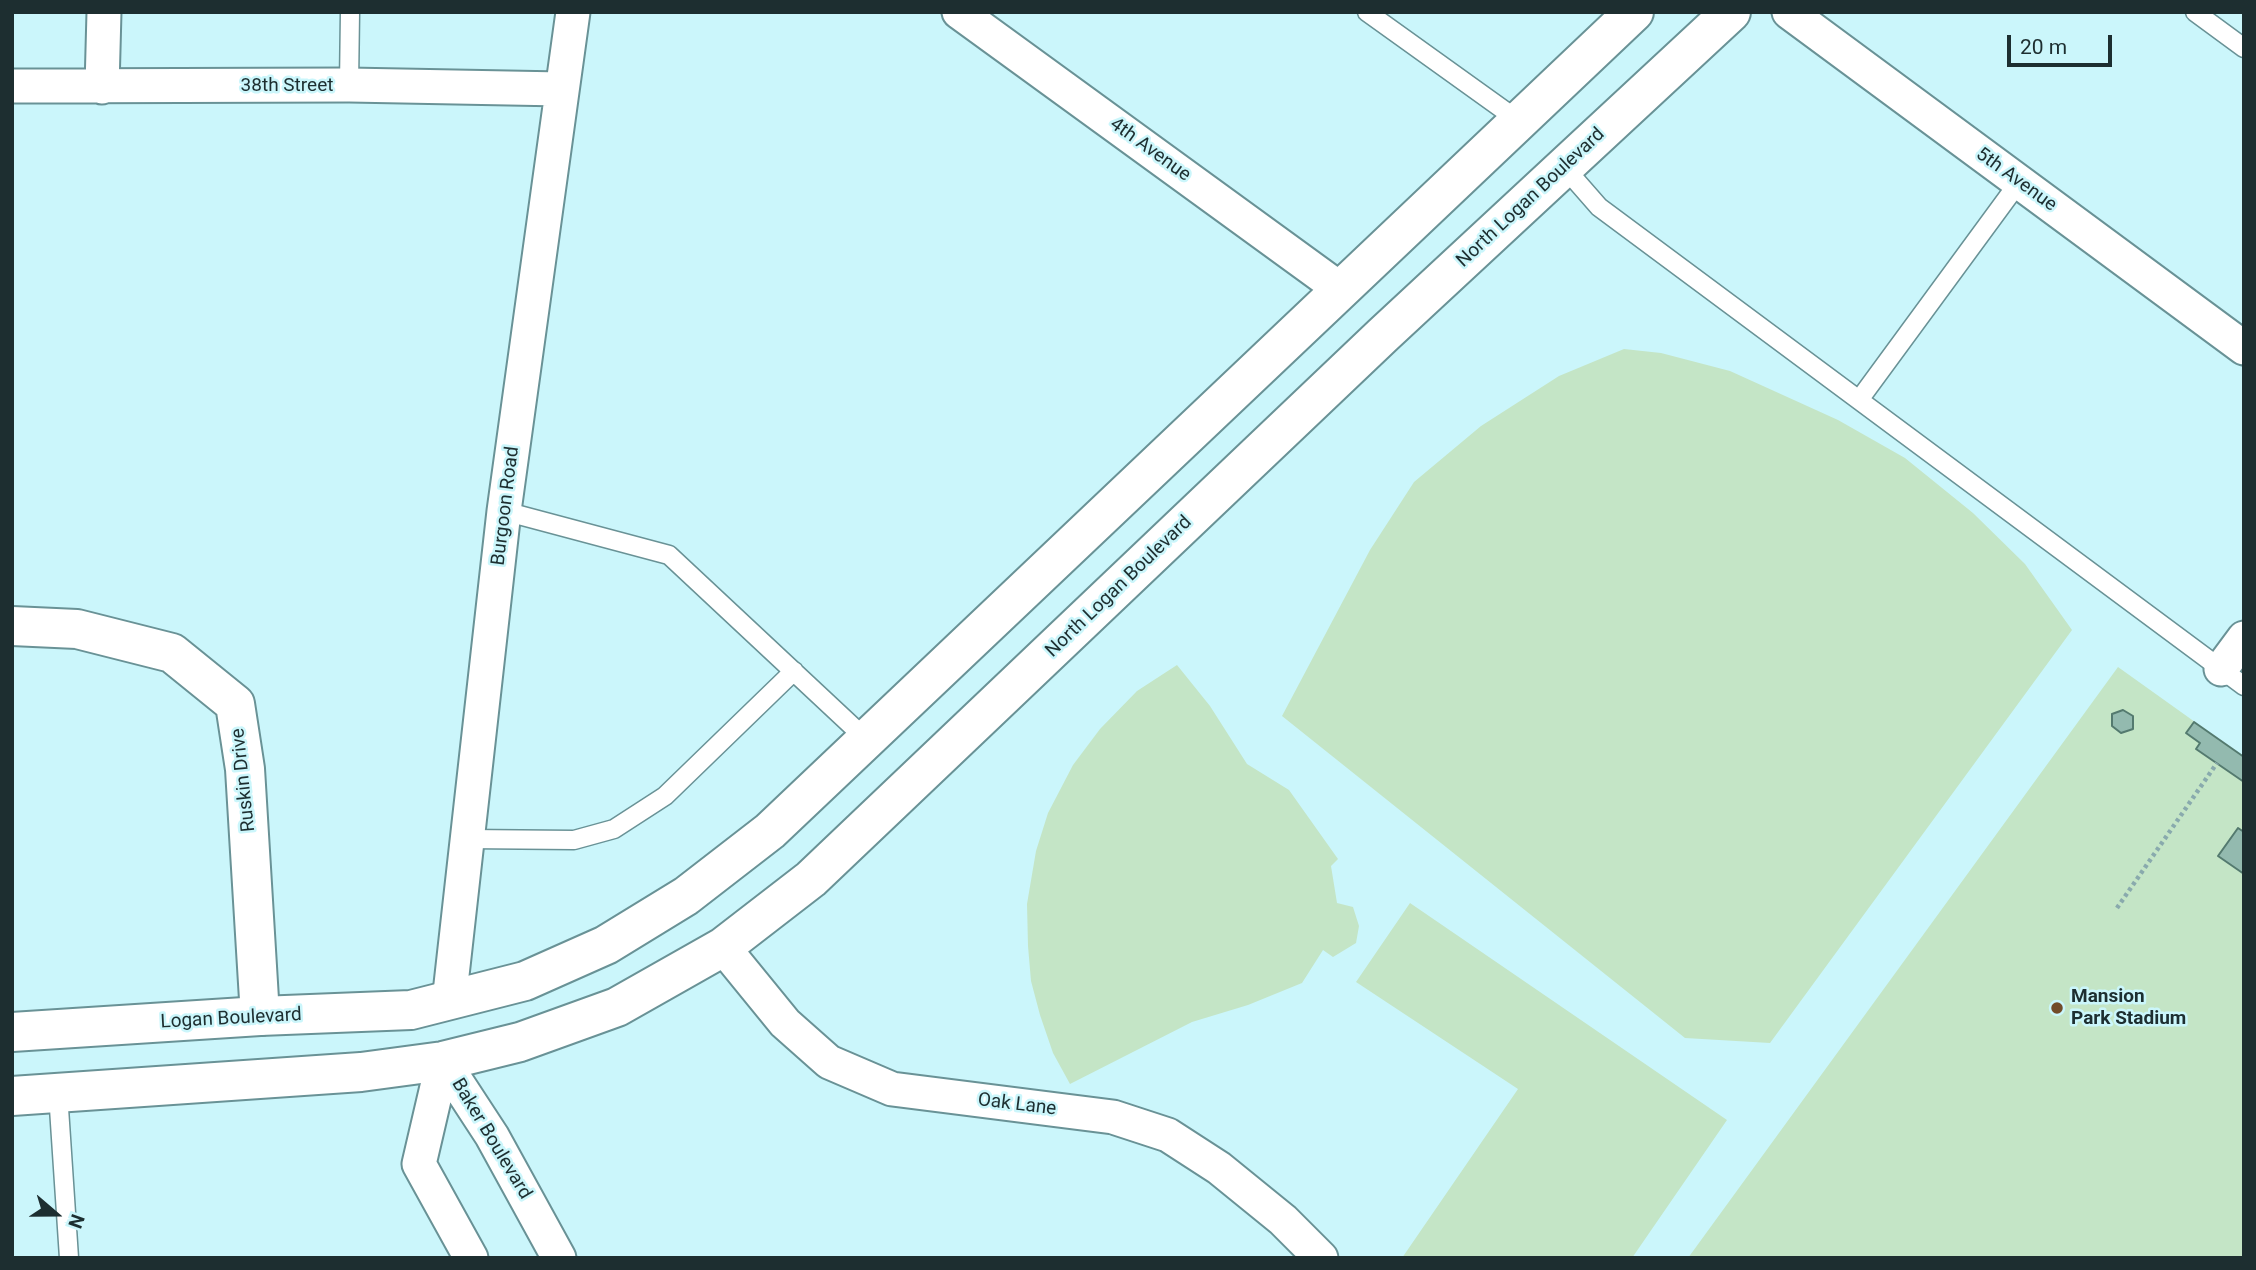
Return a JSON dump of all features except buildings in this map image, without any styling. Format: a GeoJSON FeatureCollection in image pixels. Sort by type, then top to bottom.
{"type":"FeatureCollection","features":[{"type":"Feature","properties":{"kind":"main road"},"geometry":{"type":"LineString","coordinates":[[12,1096],[360,1072],[443,1061],[449,1002],[525,981],[606,945],[686,896],[770,831],[1634,12]]}},
{"type":"Feature","properties":{"kind":"main road","name":"North Logan Boulevard"},"geometry":{"type":"LineString","coordinates":[[443,1061],[520,1042],[617,1007],[723,947],[810,879],[1383,335],[1731,12]]}},
{"type":"Feature","properties":{"kind":"main road","name":"Ruskin Drive"},"geometry":{"type":"LineString","coordinates":[[12,626],[77,629],[172,653],[235,704],[246,769],[260,1016]]}},
{"type":"Feature","properties":{"kind":"main road","name":"Logan Boulevard"},"geometry":{"type":"LineString","coordinates":[[12,1032],[260,1016],[411,1010],[449,1002]]}},
{"type":"Feature","properties":{"kind":"street"},"geometry":{"type":"LineString","coordinates":[[102,87],[104,12]]}},
{"type":"Feature","properties":{"kind":"street","name":"Burgoon Road"},"geometry":{"type":"LineString","coordinates":[[449,1002],[504,511],[573,12]]}},
{"type":"Feature","properties":{"kind":"street","name":"4th Avenue"},"geometry":{"type":"LineString","coordinates":[[959,12],[1340,289]]}},
{"type":"Feature","properties":{"kind":"street","name":"5th Avenue"},"geometry":{"type":"LineString","coordinates":[[1789,12],[2244,348]]}},
{"type":"Feature","properties":{"kind":"street","name":"38th Street"},"geometry":{"type":"LineString","coordinates":[[12,86],[349,85],[562,89]]}},
{"type":"Feature","properties":{"kind":"street"},"geometry":{"type":"LineString","coordinates":[[2232,678],[2244,638]]}},
{"type":"Feature","properties":{"kind":"street","name":"Oak Lane"},"geometry":{"type":"LineString","coordinates":[[723,947],[785,1023],[829,1062],[892,1089],[1113,1117],[1168,1135],[1219,1168],[1283,1220],[1321,1258]]}},
{"type":"Feature","properties":{"kind":"street","name":"Baker Boulevard"},"geometry":{"type":"LineString","coordinates":[[443,1061],[492,1136],[551,1255]]}},
{"type":"Feature","properties":{"kind":"street","name":"Baker Boulevard"},"geometry":{"type":"LineString","coordinates":[[443,1061],[419,1164],[471,1258]]}},
{"type":"Feature","properties":{"kind":"lane"},"geometry":{"type":"LineString","coordinates":[[349,85],[350,12]]}},
{"type":"Feature","properties":{"kind":"lane"},"geometry":{"type":"LineString","coordinates":[[1367,12],[1519,121]]}},
{"type":"Feature","properties":{"kind":"lane"},"geometry":{"type":"LineString","coordinates":[[2195,12],[2244,48]]}},
{"type":"Feature","properties":{"kind":"lane"},"geometry":{"type":"LineString","coordinates":[[1564,167],[1599,207],[2232,678]]}},
{"type":"Feature","properties":{"kind":"lane"},"geometry":{"type":"LineString","coordinates":[[1859,401],[2019,182]]}},
{"type":"Feature","properties":{"kind":"lane"},"geometry":{"type":"LineString","coordinates":[[504,511],[669,555],[867,740]]}},
{"type":"Feature","properties":{"kind":"lane"},"geometry":{"type":"LineString","coordinates":[[467,839],[574,840],[614,829],[664,796],[794,671]]}},
{"type":"Feature","properties":{"kind":"lane"},"geometry":{"type":"LineString","coordinates":[[58,1093],[69,1258]]}},
{"type":"Feature","properties":{"kind":"path"},"geometry":{"type":"LineString","coordinates":[[2117,908],[2217,763]]}},
{"type":"Feature","properties":{"kind":"green space"},"geometry":{"type":"Polygon","coordinates":[[[1624,349],[1661,353],[1730,371],[1838,420],[1905,458],[1973,513],[2025,564],[2072,630],[1770,1043],[1685,1038],[1282,716],[1370,550],[1414,482],[1481,426],[1559,376],[1624,349]]]}},
{"type":"Feature","properties":{"kind":"green space"},"geometry":{"type":"Polygon","coordinates":[[[1177,665],[1210,706],[1247,764],[1289,790],[1338,859],[1331,866],[1337,903],[1353,907],[1359,926],[1356,943],[1333,957],[1323,950],[1302,983],[1248,1005],[1192,1022],[1070,1084],[1053,1053],[1031,981],[1027,904],[1036,851],[1048,813],[1073,765],[1100,729],[1137,691],[1177,665]]]}},
{"type":"Feature","properties":{"kind":"green space","name":"Mansion Park Stadium"},"geometry":{"type":"Polygon","coordinates":[[[2118,667],[2244,757],[2244,1258],[1688,1258],[2118,667]]]}},
{"type":"Feature","properties":{"kind":"green space"},"geometry":{"type":"Polygon","coordinates":[[[1410,903],[1727,1120],[1632,1258],[1402,1258],[1518,1089],[1356,982],[1410,903]]]}},
{"type":"Feature","properties":{"kind":"place","name":"Mansion Park Stadium"},"geometry":{"type":"Point","coordinates":[2057,1008]}}]}
